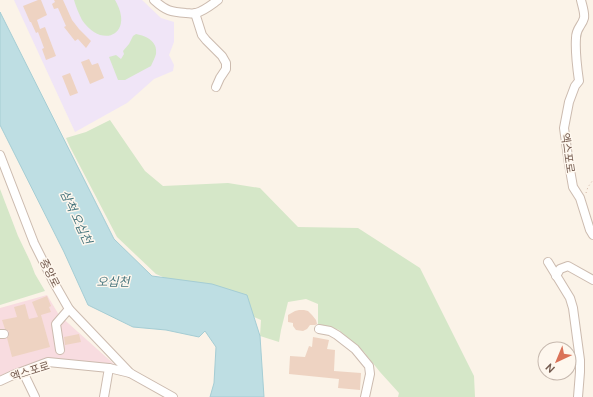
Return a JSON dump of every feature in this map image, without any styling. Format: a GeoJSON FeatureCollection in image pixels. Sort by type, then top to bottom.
{"type":"FeatureCollection","features":[{"type":"Feature","properties":{"kind":"street"},"geometry":{"type":"LineString","coordinates":[[154,0],[161,6],[177,13],[195,13],[203,10],[218,0]]}},
{"type":"Feature","properties":{"kind":"street"},"geometry":{"type":"LineString","coordinates":[[581,0],[585,17],[584,19],[593,18]]}},
{"type":"Feature","properties":{"kind":"street"},"geometry":{"type":"LineString","coordinates":[[195,13],[202,35],[222,56],[226,63],[226,70],[216,87]]}},
{"type":"Feature","properties":{"kind":"street","name":"엑스포로"},"geometry":{"type":"LineString","coordinates":[[584,19],[577,30],[576,37],[576,60],[579,81],[575,86],[569,102],[564,128],[573,187],[580,200],[593,235]]}},
{"type":"Feature","properties":{"kind":"street","name":"중앙로"},"geometry":{"type":"LineString","coordinates":[[0,155],[34,243],[53,281],[69,308],[130,373]]}},
{"type":"Feature","properties":{"kind":"street"},"geometry":{"type":"LineString","coordinates":[[548,262],[570,298],[573,308],[580,360],[578,397]]}},
{"type":"Feature","properties":{"kind":"street"},"geometry":{"type":"LineString","coordinates":[[556,276],[560,269],[568,266],[593,280]]}},
{"type":"Feature","properties":{"kind":"street"},"geometry":{"type":"LineString","coordinates":[[60,350],[56,324],[69,308]]}},
{"type":"Feature","properties":{"kind":"street"},"geometry":{"type":"LineString","coordinates":[[319,329],[330,330],[337,335],[355,349],[369,366],[370,374],[365,397]]}},
{"type":"Feature","properties":{"kind":"street","name":"엑스포로"},"geometry":{"type":"LineString","coordinates":[[0,381],[48,362],[109,368],[130,373]]}},
{"type":"Feature","properties":{"kind":"street"},"geometry":{"type":"LineString","coordinates":[[104,397],[109,368]]}},
{"type":"Feature","properties":{"kind":"street"},"geometry":{"type":"LineString","coordinates":[[23,372],[35,397]]}},
{"type":"Feature","properties":{"kind":"street"},"geometry":{"type":"LineString","coordinates":[[130,373],[170,396]]}},
{"type":"Feature","properties":{"kind":"path"},"geometry":{"type":"LineString","coordinates":[[580,200],[586,193],[593,180]]}},
{"type":"Feature","properties":{"kind":"shaded area"},"geometry":{"type":"Polygon","coordinates":[[[14,0],[142,0],[161,18],[174,22],[174,42],[169,55],[174,65],[173,71],[154,79],[127,103],[75,132],[14,0]]]}},
{"type":"Feature","properties":{"kind":"shaded area"},"geometry":{"type":"Polygon","coordinates":[[[47,295],[59,315],[115,365],[50,359],[10,371],[0,376],[0,308],[47,295]]]}},
{"type":"Feature","properties":{"kind":"green space"},"geometry":{"type":"Polygon","coordinates":[[[74,0],[115,0],[120,12],[121,22],[119,29],[114,34],[107,36],[98,34],[90,29],[82,20],[74,0]]]}},
{"type":"Feature","properties":{"kind":"green space"},"geometry":{"type":"Polygon","coordinates":[[[136,34],[151,40],[156,50],[155,57],[151,66],[125,80],[118,80],[109,57],[116,55],[121,59],[124,54],[123,51],[136,34]]]}},
{"type":"Feature","properties":{"kind":"green space"},"geometry":{"type":"Polygon","coordinates":[[[110,120],[145,171],[163,186],[228,183],[260,188],[298,227],[358,228],[420,268],[474,376],[475,397],[398,397],[399,393],[364,352],[339,330],[318,324],[318,304],[306,299],[288,302],[279,342],[260,336],[261,320],[156,274],[117,237],[66,138],[86,132],[110,120]]]}},
{"type":"Feature","properties":{"kind":"green space"},"geometry":{"type":"Polygon","coordinates":[[[0,189],[18,236],[35,274],[45,291],[0,305],[0,189]]]}},
{"type":"Feature","properties":{"kind":"water","name":"오십천"},"geometry":{"type":"Polygon","coordinates":[[[0,12],[114,239],[152,276],[212,284],[247,295],[260,336],[264,397],[210,397],[214,383],[216,347],[205,331],[199,337],[166,330],[133,327],[88,305],[64,252],[0,125],[0,12]]]}},
{"type":"Feature","properties":{"kind":"building"},"geometry":{"type":"Polygon","coordinates":[[[41,0],[47,15],[37,20],[40,29],[45,27],[56,56],[46,60],[42,49],[44,48],[38,32],[36,33],[23,6],[41,0]]]}},
{"type":"Feature","properties":{"kind":"building"},"geometry":{"type":"Polygon","coordinates":[[[54,0],[63,0],[72,20],[91,41],[86,48],[78,39],[75,41],[64,27],[66,26],[58,8],[54,9],[52,4],[55,2],[54,0]]]}},
{"type":"Feature","properties":{"kind":"building"},"geometry":{"type":"Polygon","coordinates":[[[89,59],[92,65],[98,63],[104,78],[90,84],[81,62],[89,59]]]}},
{"type":"Feature","properties":{"kind":"building"},"geometry":{"type":"Polygon","coordinates":[[[70,73],[78,93],[70,96],[62,76],[70,73]]]}},
{"type":"Feature","properties":{"kind":"building"},"geometry":{"type":"Polygon","coordinates":[[[47,296],[51,306],[49,307],[51,312],[41,315],[50,347],[12,357],[7,338],[9,336],[9,331],[5,329],[2,320],[17,317],[14,307],[25,304],[29,319],[38,317],[32,302],[47,296]]]}},
{"type":"Feature","properties":{"kind":"building"},"geometry":{"type":"Polygon","coordinates":[[[299,310],[308,311],[316,320],[317,324],[310,325],[303,331],[296,330],[293,323],[288,322],[288,315],[299,310]]]}},
{"type":"Feature","properties":{"kind":"building"},"geometry":{"type":"Polygon","coordinates":[[[79,334],[81,342],[65,345],[64,337],[79,334]]]}},
{"type":"Feature","properties":{"kind":"building"},"geometry":{"type":"Polygon","coordinates":[[[313,337],[329,340],[327,349],[335,350],[334,371],[361,373],[360,390],[338,388],[339,379],[289,374],[290,356],[305,357],[309,346],[312,347],[313,337]]]}},
{"type":"Feature","properties":{"kind":"water label","name":"삼척 오십천"},"geometry":{"type":"Point","coordinates":[76,217]}}]}
